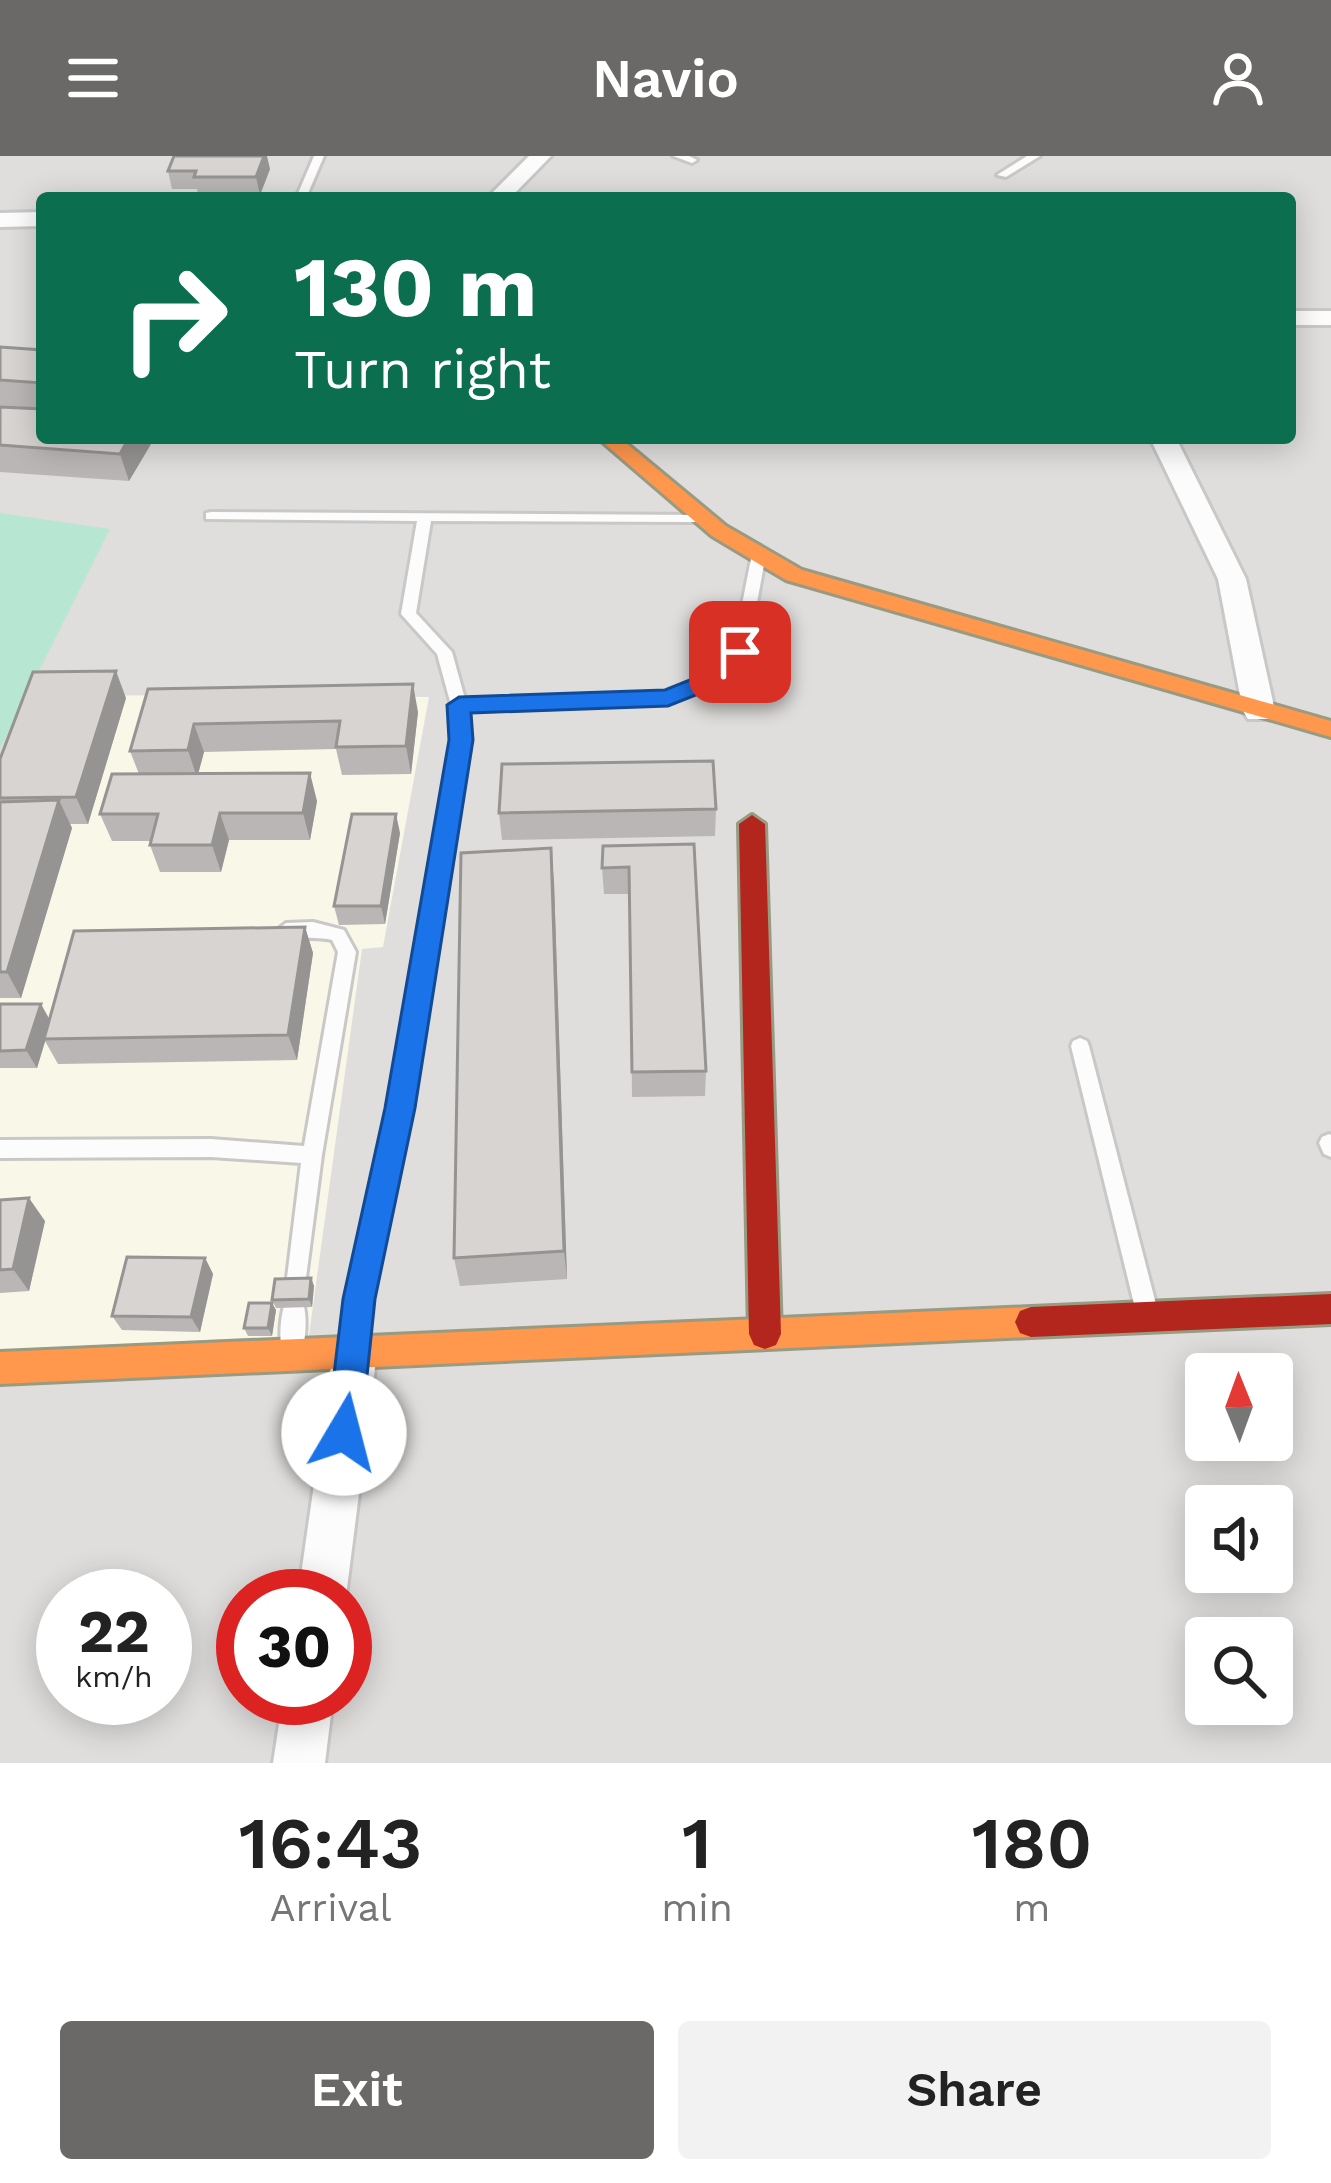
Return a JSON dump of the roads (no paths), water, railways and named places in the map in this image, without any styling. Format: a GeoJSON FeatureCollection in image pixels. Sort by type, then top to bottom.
{"type":"FeatureCollection","features":[{"type":"Feature","properties":{"kind":"street"},"geometry":{"type":"LineString","coordinates":[[504,192],[541,156]]}},
{"type":"Feature","properties":{"kind":"street"},"geometry":{"type":"LineString","coordinates":[[0,220],[36,219]]}},
{"type":"Feature","properties":{"kind":"street"},"geometry":{"type":"LineString","coordinates":[[1296,319],[1331,318]]}},
{"type":"Feature","properties":{"kind":"street"},"geometry":{"type":"LineString","coordinates":[[615,444],[698,518],[758,559],[794,575],[1331,729]]}},
{"type":"Feature","properties":{"kind":"street"},"geometry":{"type":"LineString","coordinates":[[1166,444],[1232,579],[1259,711]]}},
{"type":"Feature","properties":{"kind":"street"},"geometry":{"type":"LineString","coordinates":[[752,824],[765,1334]]}},
{"type":"Feature","properties":{"kind":"street"},"geometry":{"type":"LineString","coordinates":[[0,1369],[1331,1309]]}},
{"type":"Feature","properties":{"kind":"street"},"geometry":{"type":"LineString","coordinates":[[326,1569],[356,1352]]}},
{"type":"Feature","properties":{"kind":"street"},"geometry":{"type":"LineString","coordinates":[[299,1763],[304,1725]]}},
{"type":"Feature","properties":{"kind":"lane"},"geometry":{"type":"LineString","coordinates":[[304,192],[319,156]]}},
{"type":"Feature","properties":{"kind":"lane"},"geometry":{"type":"LineString","coordinates":[[678,156],[692,160]]}},
{"type":"Feature","properties":{"kind":"lane"},"geometry":{"type":"LineString","coordinates":[[1002,175],[1035,156]]}},
{"type":"Feature","properties":{"kind":"lane"},"geometry":{"type":"LineString","coordinates":[[211,516],[698,518]]}},
{"type":"Feature","properties":{"kind":"lane"},"geometry":{"type":"LineString","coordinates":[[356,1352],[359,1299],[400,1108],[461,740],[459,705],[444,652],[408,614],[424,519]]}},
{"type":"Feature","properties":{"kind":"lane"},"geometry":{"type":"LineString","coordinates":[[459,705],[668,698],[708,681],[740,652],[758,559]]}},
{"type":"Feature","properties":{"kind":"lane"},"geometry":{"type":"LineString","coordinates":[[266,931],[313,929],[338,935],[347,952],[312,1155],[292,1355]]}},
{"type":"Feature","properties":{"kind":"lane"},"geometry":{"type":"LineString","coordinates":[[1080,1046],[1148,1317]]}},
{"type":"Feature","properties":{"kind":"lane"},"geometry":{"type":"LineString","coordinates":[[0,1149],[211,1148],[312,1155]]}}]}
